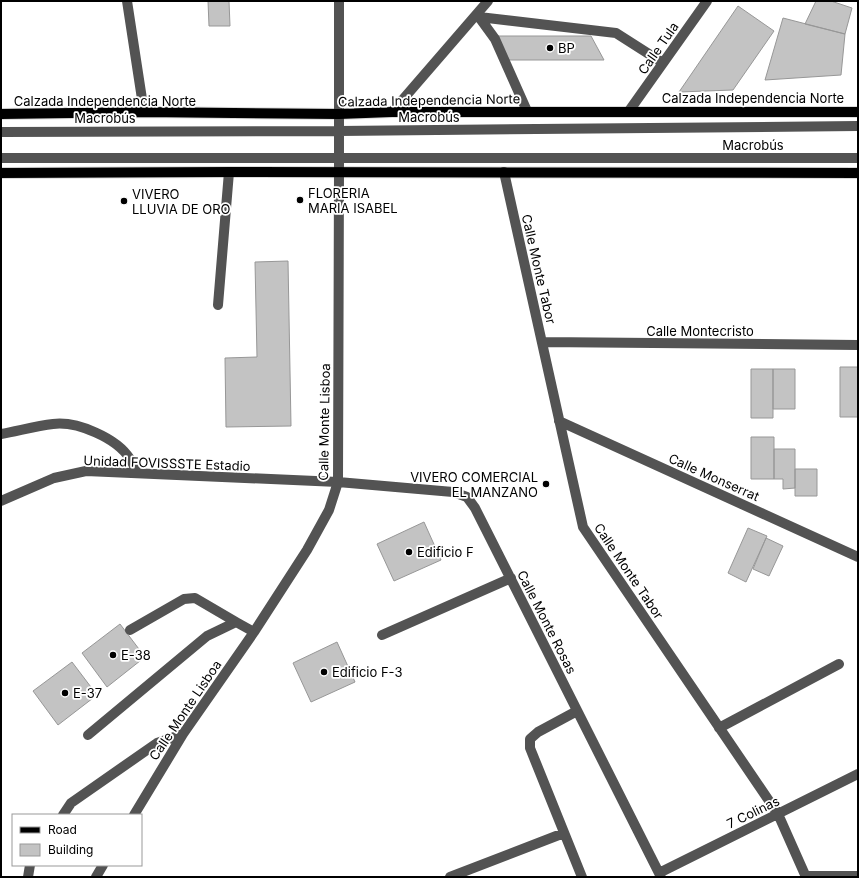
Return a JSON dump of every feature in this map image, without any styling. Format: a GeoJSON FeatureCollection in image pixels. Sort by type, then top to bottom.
{"type":"FeatureCollection","features":[{"type":"Feature","properties":{"kind":"main road","name":"Calzada Independencia Norte"},"geometry":{"type":"LineString","coordinates":[[1,114],[144,112],[339,114],[392,112],[629,111],[858,112]]}},
{"type":"Feature","properties":{"kind":"main road"},"geometry":{"type":"LineString","coordinates":[[1,174],[229,172],[858,173]]}},
{"type":"Feature","properties":{"kind":"street"},"geometry":{"type":"LineString","coordinates":[[127,1],[144,112]]}},
{"type":"Feature","properties":{"kind":"street","name":"Calle Monte Lisboa"},"geometry":{"type":"LineString","coordinates":[[135,814],[183,734],[254,632],[307,550],[329,510],[338,482],[340,172],[339,1]]}},
{"type":"Feature","properties":{"kind":"street"},"geometry":{"type":"LineString","coordinates":[[392,112],[478,16],[488,1]]}},
{"type":"Feature","properties":{"kind":"street","name":"Calle Tula"},"geometry":{"type":"LineString","coordinates":[[629,111],[707,1]]}},
{"type":"Feature","properties":{"kind":"street"},"geometry":{"type":"LineString","coordinates":[[478,16],[616,33],[663,63]]}},
{"type":"Feature","properties":{"kind":"street"},"geometry":{"type":"LineString","coordinates":[[478,16],[495,39],[527,112]]}},
{"type":"Feature","properties":{"kind":"street","name":"Macrobús"},"geometry":{"type":"LineString","coordinates":[[1,132],[339,131],[858,126]]}},
{"type":"Feature","properties":{"kind":"street","name":"Macrobús"},"geometry":{"type":"LineString","coordinates":[[1,158],[858,158]]}},
{"type":"Feature","properties":{"kind":"street"},"geometry":{"type":"LineString","coordinates":[[218,305],[229,172]]}},
{"type":"Feature","properties":{"kind":"street","name":"Calle Monte Tabor"},"geometry":{"type":"LineString","coordinates":[[504,172],[583,527],[778,814],[806,877]]}},
{"type":"Feature","properties":{"kind":"street","name":"Calle Montecristo"},"geometry":{"type":"LineString","coordinates":[[542,342],[858,345]]}},
{"type":"Feature","properties":{"kind":"street","name":"Calle Monserrat"},"geometry":{"type":"LineString","coordinates":[[559,421],[858,557]]}},
{"type":"Feature","properties":{"kind":"street"},"geometry":{"type":"LineString","coordinates":[[1,434],[54,424],[82,428],[108,440],[120,448],[130,458],[137,473]]}},
{"type":"Feature","properties":{"kind":"street","name":"Unidad FOVISSSTE Estadio"},"geometry":{"type":"LineString","coordinates":[[1,501],[54,478],[86,471],[338,482]]}},
{"type":"Feature","properties":{"kind":"street","name":"Calle Monte Rosas"},"geometry":{"type":"LineString","coordinates":[[338,482],[453,492],[467,496],[475,508],[511,578],[660,875]]}},
{"type":"Feature","properties":{"kind":"street"},"geometry":{"type":"LineString","coordinates":[[382,636],[511,578]]}},
{"type":"Feature","properties":{"kind":"street"},"geometry":{"type":"LineString","coordinates":[[130,630],[184,599],[195,598],[254,632]]}},
{"type":"Feature","properties":{"kind":"street"},"geometry":{"type":"LineString","coordinates":[[88,735],[207,636],[236,622]]}},
{"type":"Feature","properties":{"kind":"street"},"geometry":{"type":"LineString","coordinates":[[719,728],[839,664]]}},
{"type":"Feature","properties":{"kind":"street"},"geometry":{"type":"LineString","coordinates":[[577,711],[538,732],[530,739],[530,748],[582,877]]}},
{"type":"Feature","properties":{"kind":"street"},"geometry":{"type":"LineString","coordinates":[[64,814],[71,804],[157,743],[183,734]]}},
{"type":"Feature","properties":{"kind":"street","name":"7 Colinas"},"geometry":{"type":"LineString","coordinates":[[660,875],[858,774]]}},
{"type":"Feature","properties":{"kind":"street"},"geometry":{"type":"LineString","coordinates":[[450,877],[564,833]]}},
{"type":"Feature","properties":{"kind":"street"},"geometry":{"type":"LineString","coordinates":[[28,877],[30,866]]}},
{"type":"Feature","properties":{"kind":"street"},"geometry":{"type":"LineString","coordinates":[[96,877],[102,866]]}},
{"type":"Feature","properties":{"kind":"street"},"geometry":{"type":"LineString","coordinates":[[806,877],[858,876]]}},
{"type":"Feature","properties":{"kind":"building"},"geometry":{"type":"Polygon","coordinates":[[[208,1],[229,1],[230,26],[209,26],[208,1]]]}},
{"type":"Feature","properties":{"kind":"building"},"geometry":{"type":"Polygon","coordinates":[[[816,1],[831,1],[852,8],[845,34],[805,24],[816,1]]]}},
{"type":"Feature","properties":{"kind":"building"},"geometry":{"type":"Polygon","coordinates":[[[738,6],[774,31],[733,90],[679,92],[738,6]]]}},
{"type":"Feature","properties":{"kind":"building"},"geometry":{"type":"Polygon","coordinates":[[[783,18],[845,34],[841,75],[765,80],[783,18]]]}},
{"type":"Feature","properties":{"kind":"building","name":"BP"},"geometry":{"type":"Polygon","coordinates":[[[496,36],[591,36],[604,60],[509,60],[496,36]]]}},
{"type":"Feature","properties":{"kind":"building"},"geometry":{"type":"Polygon","coordinates":[[[288,261],[291,426],[226,427],[225,358],[257,357],[255,262],[288,261]]]}},
{"type":"Feature","properties":{"kind":"building"},"geometry":{"type":"Polygon","coordinates":[[[840,367],[858,367],[858,417],[840,417],[840,367]]]}},
{"type":"Feature","properties":{"kind":"building"},"geometry":{"type":"Polygon","coordinates":[[[751,369],[773,369],[773,418],[751,418],[751,369]]]}},
{"type":"Feature","properties":{"kind":"building"},"geometry":{"type":"Polygon","coordinates":[[[773,369],[795,369],[795,409],[773,409],[773,369]]]}},
{"type":"Feature","properties":{"kind":"building"},"geometry":{"type":"Polygon","coordinates":[[[751,437],[774,437],[774,479],[751,479],[751,437]]]}},
{"type":"Feature","properties":{"kind":"building"},"geometry":{"type":"Polygon","coordinates":[[[774,449],[795,449],[795,488],[783,489],[783,479],[774,479],[774,449]]]}},
{"type":"Feature","properties":{"kind":"building"},"geometry":{"type":"Polygon","coordinates":[[[795,469],[817,469],[817,496],[795,496],[795,469]]]}},
{"type":"Feature","properties":{"kind":"building","name":"Edificio F"},"geometry":{"type":"Polygon","coordinates":[[[424,522],[441,560],[394,581],[377,544],[424,522]]]}},
{"type":"Feature","properties":{"kind":"building"},"geometry":{"type":"Polygon","coordinates":[[[748,528],[767,536],[746,582],[728,573],[748,528]]]}},
{"type":"Feature","properties":{"kind":"building"},"geometry":{"type":"Polygon","coordinates":[[[766,538],[783,546],[769,576],[753,569],[766,538]]]}},
{"type":"Feature","properties":{"kind":"building","name":"E-38"},"geometry":{"type":"Polygon","coordinates":[[[120,624],[145,657],[107,687],[82,653],[120,624]]]}},
{"type":"Feature","properties":{"kind":"building","name":"Edificio F-3"},"geometry":{"type":"Polygon","coordinates":[[[337,642],[355,682],[311,702],[293,663],[337,642]]]}},
{"type":"Feature","properties":{"kind":"building","name":"E-37"},"geometry":{"type":"Polygon","coordinates":[[[72,662],[97,695],[58,725],[33,691],[72,662]]]}},
{"type":"Feature","properties":{"kind":"place","name":"BP"},"geometry":{"type":"Point","coordinates":[550,48]}},
{"type":"Feature","properties":{"kind":"place","name":"FLORERIA MARIA ISABEL"},"geometry":{"type":"Point","coordinates":[300,200]}},
{"type":"Feature","properties":{"kind":"place","name":"VIVERO LLUVIA DE ORO"},"geometry":{"type":"Point","coordinates":[124,201]}},
{"type":"Feature","properties":{"kind":"place","name":"VIVERO COMERCIAL EL MANZANO"},"geometry":{"type":"Point","coordinates":[546,484]}},
{"type":"Feature","properties":{"kind":"place","name":"Edificio F"},"geometry":{"type":"Point","coordinates":[409,552]}},
{"type":"Feature","properties":{"kind":"place","name":"E-38"},"geometry":{"type":"Point","coordinates":[113,655]}},
{"type":"Feature","properties":{"kind":"place","name":"Edificio F-3"},"geometry":{"type":"Point","coordinates":[324,672]}},
{"type":"Feature","properties":{"kind":"place","name":"E-37"},"geometry":{"type":"Point","coordinates":[65,693]}}]}
